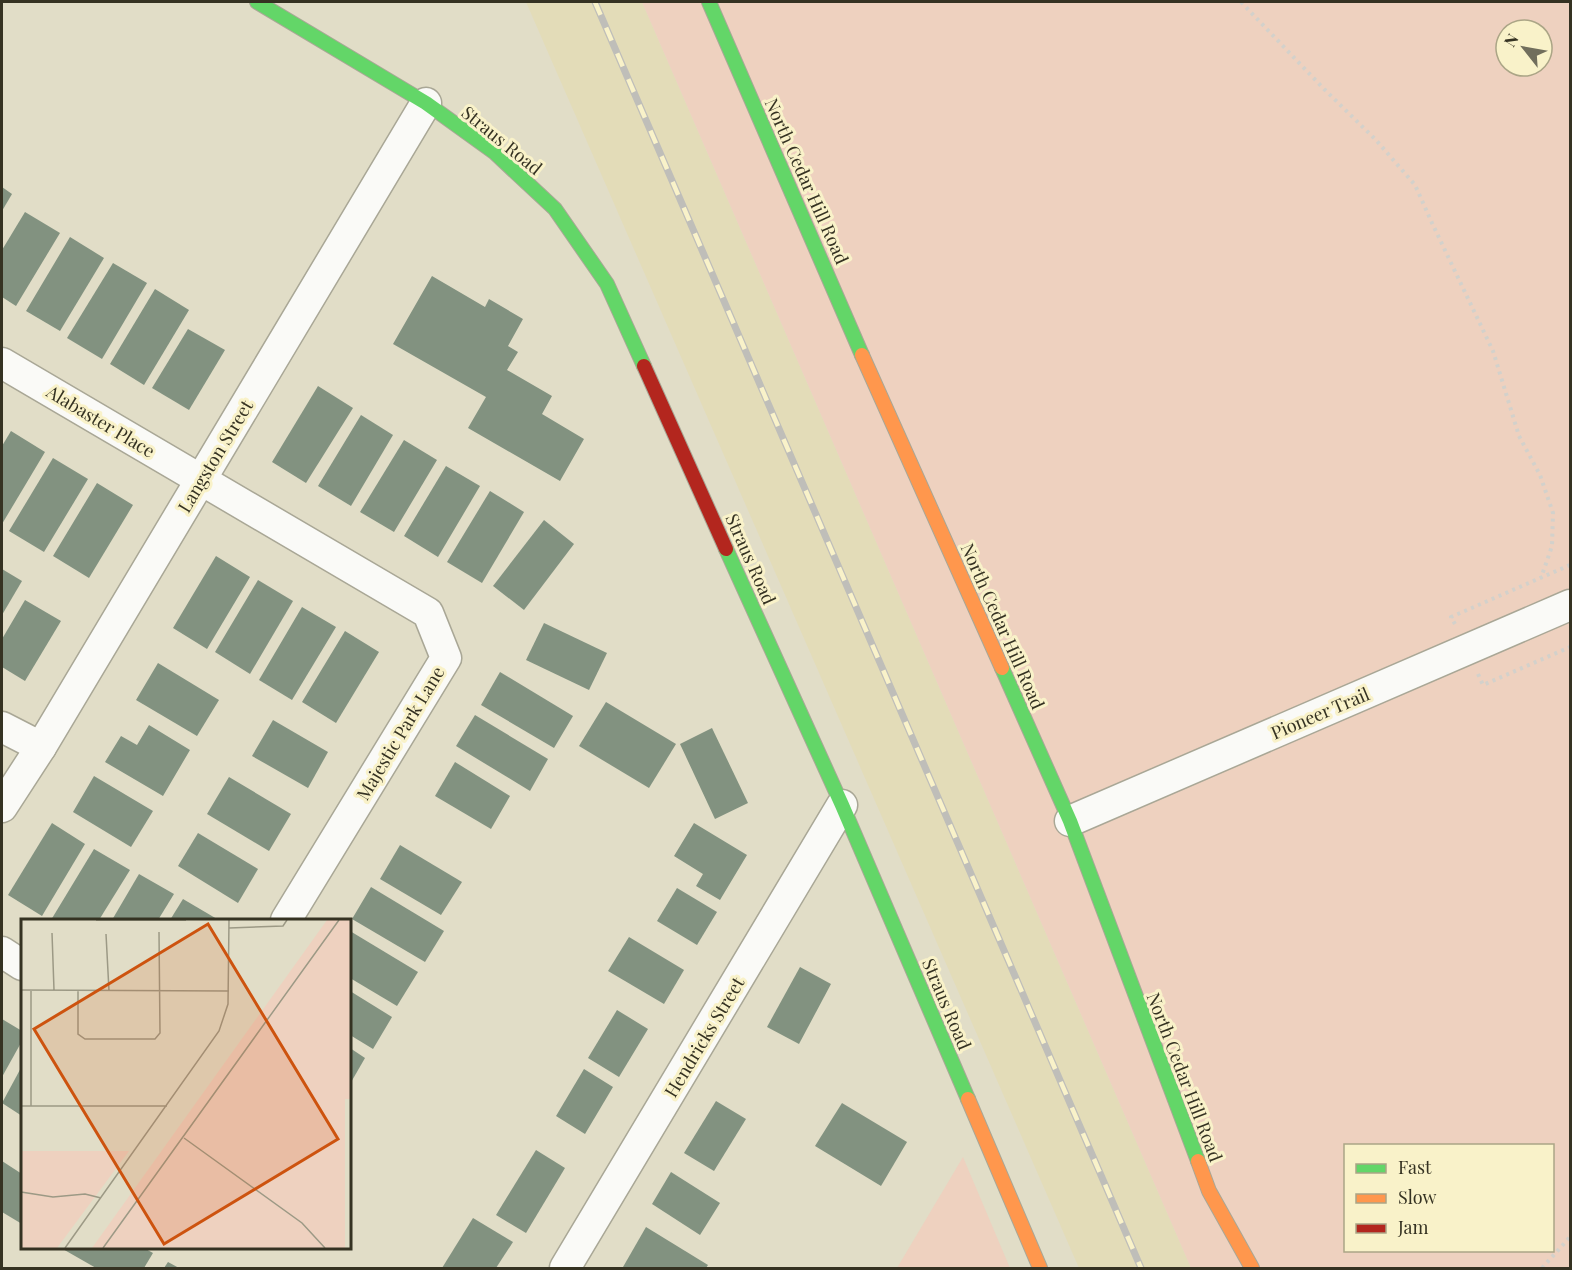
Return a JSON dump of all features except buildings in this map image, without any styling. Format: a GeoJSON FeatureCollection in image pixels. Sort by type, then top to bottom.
{"type":"FeatureCollection","features":[{"type":"Feature","properties":{"kind":"street","name":"Straus Road"},"geometry":{"type":"LineString","coordinates":[[257,2],[426,103],[494,152],[555,209],[607,284],[842,805],[1040,1269]]}},
{"type":"Feature","properties":{"kind":"street","name":"North Cedar Hill Road"},"geometry":{"type":"LineString","coordinates":[[709,2],[866,363],[1070,821],[1209,1191],[1252,1269]]}},
{"type":"Feature","properties":{"kind":"street","name":"Langston Street"},"geometry":{"type":"LineString","coordinates":[[2,807],[41,747],[426,103]]}},
{"type":"Feature","properties":{"kind":"street","name":"Alabaster Place"},"geometry":{"type":"LineString","coordinates":[[2,363],[200,480]]}},
{"type":"Feature","properties":{"kind":"street","name":"Majestic Park Lane"},"geometry":{"type":"LineString","coordinates":[[200,480],[428,613],[446,658],[287,919]]}},
{"type":"Feature","properties":{"kind":"street","name":"Pioneer Trail"},"geometry":{"type":"LineString","coordinates":[[1070,821],[1570,605]]}},
{"type":"Feature","properties":{"kind":"street"},"geometry":{"type":"LineString","coordinates":[[2,727],[41,747]]}},
{"type":"Feature","properties":{"kind":"street","name":"Hendricks Street"},"geometry":{"type":"LineString","coordinates":[[565,1269],[842,805]]}},
{"type":"Feature","properties":{"kind":"street"},"geometry":{"type":"LineString","coordinates":[[2,952],[21,964]]}},
{"type":"Feature","properties":{"kind":"path"},"geometry":{"type":"LineString","coordinates":[[1241,2],[1324,89],[1377,140],[1415,185],[1493,351],[1519,436],[1540,476],[1553,513],[1552,546],[1541,578]]}},
{"type":"Feature","properties":{"kind":"path"},"geometry":{"type":"LineString","coordinates":[[1455,625],[1452,617],[1570,565]]}},
{"type":"Feature","properties":{"kind":"path"},"geometry":{"type":"LineString","coordinates":[[1481,680],[1483,685],[1570,646]]}},
{"type":"Feature","properties":{"kind":"path"},"geometry":{"type":"LineString","coordinates":[[1542,1269],[1570,1237]]}},
{"type":"Feature","properties":{"kind":"shaded area"},"geometry":{"type":"Polygon","coordinates":[[[526,2],[642,2],[1191,1268],[1079,1268],[526,2]]]}},
{"type":"Feature","properties":{"kind":"shaded area"},"geometry":{"type":"Polygon","coordinates":[[[642,2],[1570,2],[1570,1268],[1191,1268],[642,2]]]}},
{"type":"Feature","properties":{"kind":"shaded area"},"geometry":{"type":"Polygon","coordinates":[[[963,1157],[1010,1268],[897,1268],[963,1157]]]}},
{"type":"Feature","properties":{"kind":"railway"},"geometry":{"type":"LineString","coordinates":[[595,2],[1141,1268]]}},
{"type":"Feature","properties":{"kind":"traffic: fast"},"geometry":{"type":"LineString","coordinates":[[257,2],[426,103],[494,152],[555,209],[607,284],[644,366]]}},
{"type":"Feature","properties":{"kind":"traffic: fast"},"geometry":{"type":"LineString","coordinates":[[709,2],[862,355]]}},
{"type":"Feature","properties":{"kind":"traffic: fast"},"geometry":{"type":"LineString","coordinates":[[726,549],[842,805],[968,1099]]}},
{"type":"Feature","properties":{"kind":"traffic: fast"},"geometry":{"type":"LineString","coordinates":[[1002,668],[1070,821],[1198,1161]]}},
{"type":"Feature","properties":{"kind":"traffic: slow"},"geometry":{"type":"LineString","coordinates":[[862,355],[1002,668]]}},
{"type":"Feature","properties":{"kind":"traffic: slow"},"geometry":{"type":"LineString","coordinates":[[968,1099],[1040,1268]]}},
{"type":"Feature","properties":{"kind":"traffic: slow"},"geometry":{"type":"LineString","coordinates":[[1198,1161],[1209,1191],[1252,1268]]}},
{"type":"Feature","properties":{"kind":"traffic: jam"},"geometry":{"type":"LineString","coordinates":[[644,366],[726,549]]}}]}
